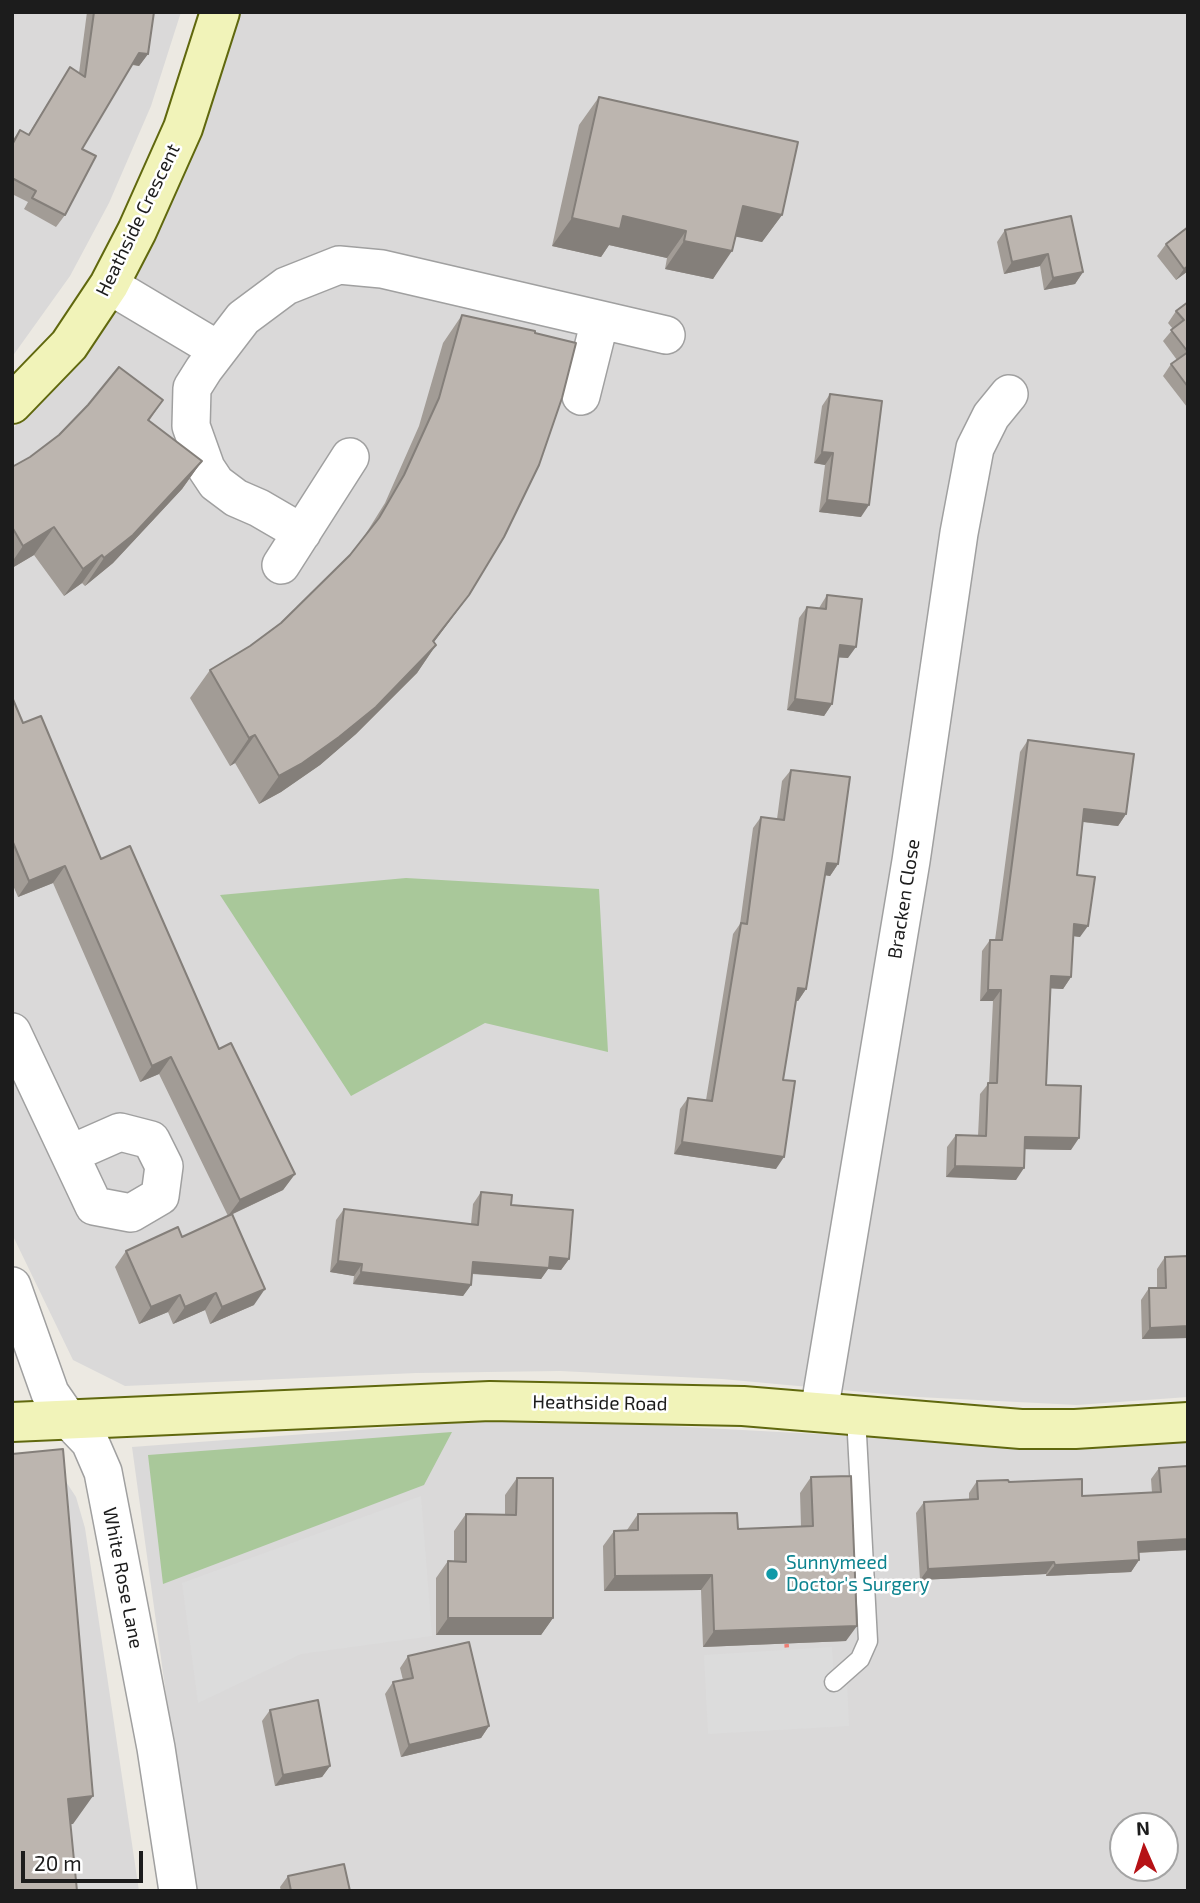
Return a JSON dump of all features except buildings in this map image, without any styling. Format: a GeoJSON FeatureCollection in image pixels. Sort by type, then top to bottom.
{"type":"FeatureCollection","features":[{"type":"Feature","properties":{"kind":"street","name":"Heathside Crescent"},"geometry":{"type":"LineString","coordinates":[[12,404],[69,345],[109,285],[137,231],[183,128],[220,12]]}},
{"type":"Feature","properties":{"kind":"street"},"geometry":{"type":"LineString","coordinates":[[302,533],[236,498],[216,483],[205,468],[191,426],[192,388],[243,318],[286,286],[339,265],[382,269],[666,335]]}},
{"type":"Feature","properties":{"kind":"street"},"geometry":{"type":"LineString","coordinates":[[109,285],[218,350]]}},
{"type":"Feature","properties":{"kind":"street"},"geometry":{"type":"LineString","coordinates":[[581,396],[600,320]]}},
{"type":"Feature","properties":{"kind":"street","name":"Bracken Close"},"geometry":{"type":"LineString","coordinates":[[838,1414],[911,861],[959,533],[975,448],[991,416],[1009,394]]}},
{"type":"Feature","properties":{"kind":"street"},"geometry":{"type":"LineString","coordinates":[[281,565],[350,457]]}},
{"type":"Feature","properties":{"kind":"street"},"geometry":{"type":"LineString","coordinates":[[12,1032],[70,1154]]}},
{"type":"Feature","properties":{"kind":"street","name":"White Rose Lane"},"geometry":{"type":"LineString","coordinates":[[12,1286],[50,1393],[68,1419],[90,1442],[103,1472],[156,1748],[178,1891]]}},
{"type":"Feature","properties":{"kind":"street","name":"Heathside Road"},"geometry":{"type":"LineString","coordinates":[[12,1422],[490,1401],[743,1406],[1021,1429],[1075,1429],[1188,1422]]}},
{"type":"Feature","properties":{"kind":"lane"},"geometry":{"type":"LineString","coordinates":[[834,1682],[860,1659],[868,1641],[838,1414]]}},
{"type":"Feature","properties":{"kind":"path"},"geometry":{"type":"LineString","coordinates":[[785,1627],[787,1650]]}},
{"type":"Feature","properties":{"kind":"shaded area"},"geometry":{"type":"Polygon","coordinates":[[[12,12],[181,12],[151,106],[109,203],[70,276],[12,357],[12,12]]]}},
{"type":"Feature","properties":{"kind":"shaded area"},"geometry":{"type":"Polygon","coordinates":[[[231,12],[1188,12],[1188,1397],[1077,1405],[918,1397],[722,1379],[560,1371],[416,1373],[125,1386],[73,1360],[12,1234],[12,429],[39,404],[231,12]]]}},
{"type":"Feature","properties":{"kind":"shaded area"},"geometry":{"type":"Polygon","coordinates":[[[519,1418],[1041,1446],[1188,1434],[1188,1891],[193,1891],[132,1447],[519,1418]]]}},
{"type":"Feature","properties":{"kind":"shaded area"},"geometry":{"type":"Polygon","coordinates":[[[12,1456],[59,1471],[76,1497],[85,1528],[139,1891],[12,1891],[12,1456]]]}},
{"type":"Feature","properties":{"kind":"shaded area"},"geometry":{"type":"Polygon","coordinates":[[[421,1496],[432,1636],[301,1654],[198,1703],[182,1583],[421,1496]]]}},
{"type":"Feature","properties":{"kind":"shaded area"},"geometry":{"type":"Polygon","coordinates":[[[832,1647],[834,1682],[847,1682],[849,1726],[708,1734],[704,1655],[832,1647]]]}},
{"type":"Feature","properties":{"kind":"green space"},"geometry":{"type":"Polygon","coordinates":[[[406,878],[599,889],[608,1052],[485,1023],[351,1096],[220,895],[406,878]]]}},
{"type":"Feature","properties":{"kind":"green space"},"geometry":{"type":"Polygon","coordinates":[[[452,1432],[424,1485],[163,1584],[148,1455],[452,1432]]]}},
{"type":"Feature","properties":{"kind":"place","name":"Sunnymeed Doctor's Surgery"},"geometry":{"type":"Point","coordinates":[772,1574]}}]}
